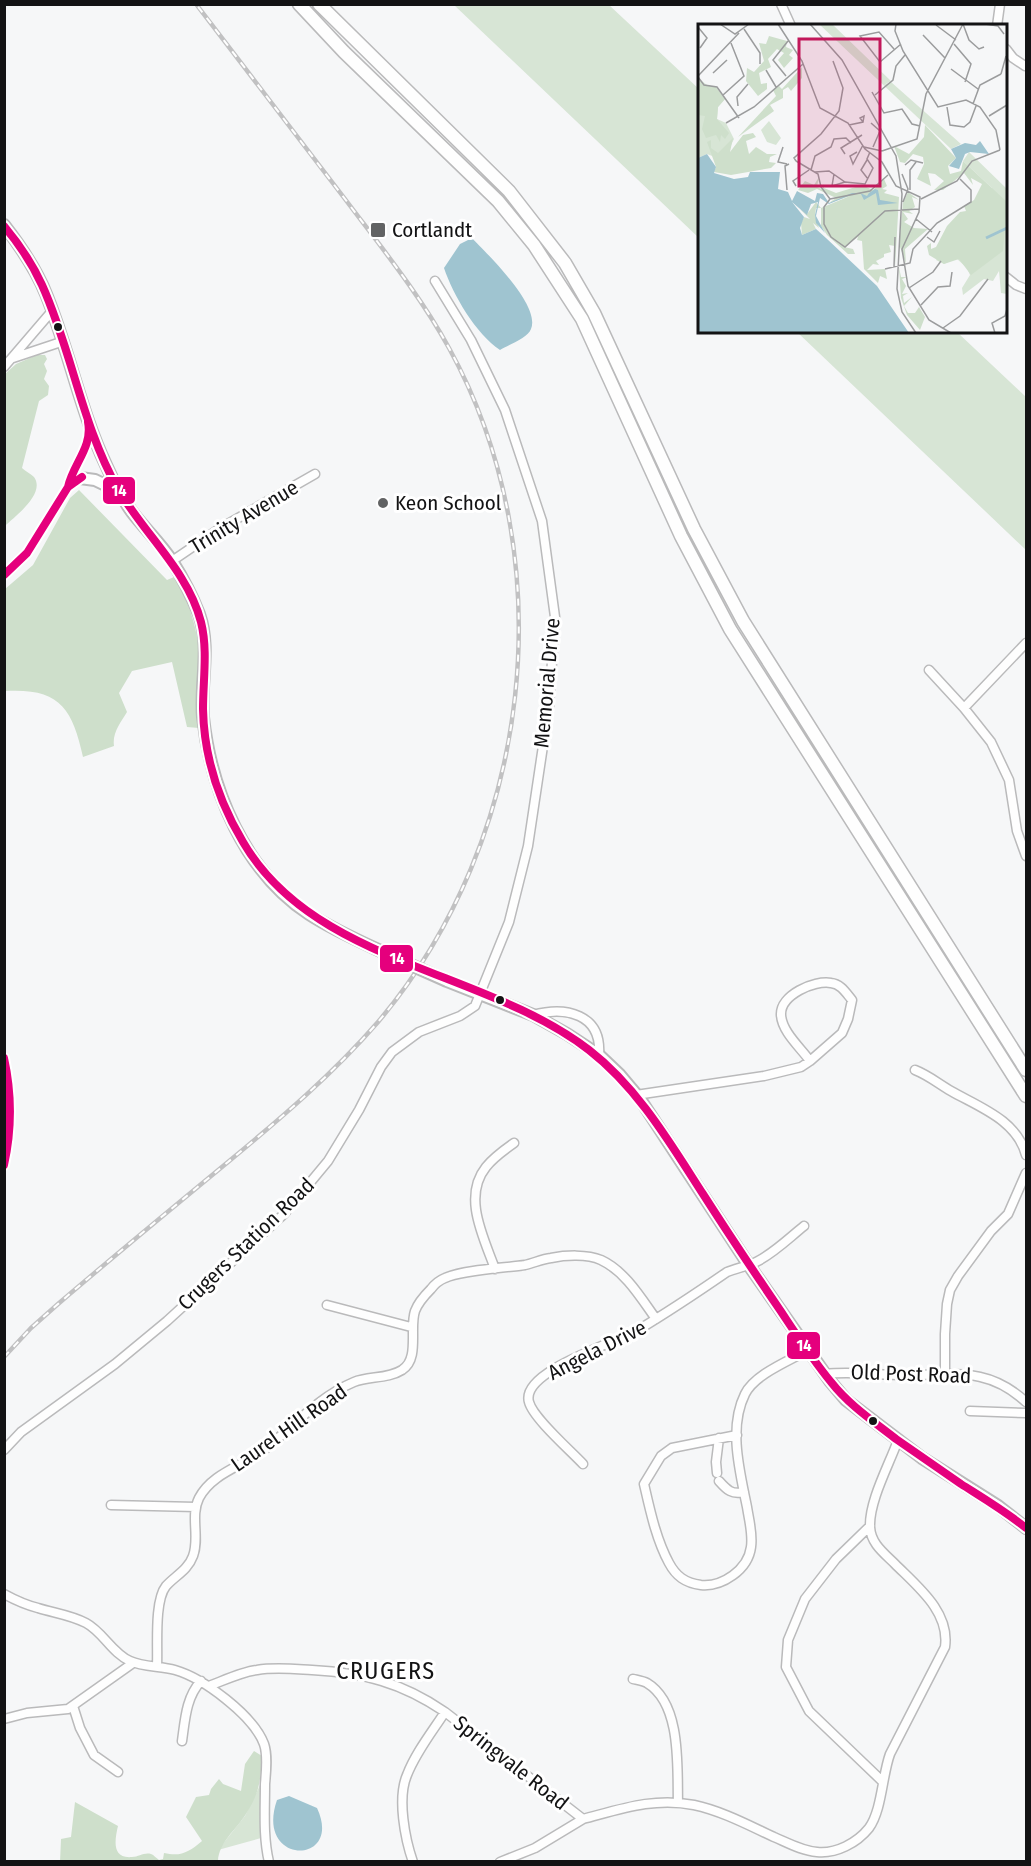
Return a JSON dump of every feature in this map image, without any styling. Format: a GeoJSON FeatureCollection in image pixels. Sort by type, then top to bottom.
{"type":"FeatureCollection","features":[{"type":"Feature","properties":{"kind":"highway"},"geometry":{"type":"LineString","coordinates":[[299,4],[344,52],[498,201],[522,229],[552,271],[590,335],[681,536],[730,629],[1026,1096]]}},
{"type":"Feature","properties":{"kind":"highway"},"geometry":{"type":"LineString","coordinates":[[319,4],[509,191],[565,263],[598,321],[694,529],[738,614],[1026,1070]]}},
{"type":"Feature","properties":{"kind":"main road"},"geometry":{"type":"LineString","coordinates":[[4,225],[37,274],[64,341],[90,430],[120,492],[131,511],[172,561],[202,623],[205,663],[203,711],[213,772],[230,817],[251,855],[282,893],[332,928],[447,981],[533,1016],[567,1034],[599,1056],[636,1095],[748,1264],[825,1374],[846,1400],[931,1464],[998,1506],[1026,1528]]}},
{"type":"Feature","properties":{"kind":"main road"},"geometry":{"type":"LineString","coordinates":[[80,478],[95,480],[120,492]]}},
{"type":"Feature","properties":{"kind":"street"},"geometry":{"type":"LineString","coordinates":[[781,4],[790,24]]}},
{"type":"Feature","properties":{"kind":"street"},"geometry":{"type":"LineString","coordinates":[[997,24],[1000,4]]}},
{"type":"Feature","properties":{"kind":"street"},"geometry":{"type":"LineString","coordinates":[[1007,51],[1025,66]]}},
{"type":"Feature","properties":{"kind":"street"},"geometry":{"type":"LineString","coordinates":[[1007,278],[1026,289]]}},
{"type":"Feature","properties":{"kind":"street","name":"Memorial Drive"},"geometry":{"type":"LineString","coordinates":[[435,281],[471,340],[505,410],[542,521],[555,617],[549,706],[528,846],[509,922],[481,993]]}},
{"type":"Feature","properties":{"kind":"street"},"geometry":{"type":"LineString","coordinates":[[4,367],[52,311]]}},
{"type":"Feature","properties":{"kind":"street"},"geometry":{"type":"LineString","coordinates":[[13,358],[64,341]]}},
{"type":"Feature","properties":{"kind":"street","name":"Trinity Avenue"},"geometry":{"type":"LineString","coordinates":[[172,561],[219,529],[315,474]]}},
{"type":"Feature","properties":{"kind":"street"},"geometry":{"type":"LineString","coordinates":[[964,708],[1026,643]]}},
{"type":"Feature","properties":{"kind":"street"},"geometry":{"type":"LineString","coordinates":[[929,670],[991,742],[1009,780],[1017,831],[1026,856]]}},
{"type":"Feature","properties":{"kind":"street"},"geometry":{"type":"LineString","coordinates":[[636,1095],[765,1076],[788,1071],[810,1061],[842,1033],[848,1019],[852,1000],[843,988],[831,983],[813,984],[802,989],[785,1002],[781,1010],[783,1025],[810,1061]]}},
{"type":"Feature","properties":{"kind":"street","name":"Crugers Station Road"},"geometry":{"type":"LineString","coordinates":[[4,1450],[21,1432],[115,1364],[167,1321],[284,1214],[328,1161],[392,1052],[420,1032],[469,1012],[476,1006],[481,993]]}},
{"type":"Feature","properties":{"kind":"street"},"geometry":{"type":"LineString","coordinates":[[533,1016],[549,1011],[568,1011],[579,1016],[593,1028],[600,1043],[599,1056]]}},
{"type":"Feature","properties":{"kind":"street"},"geometry":{"type":"LineString","coordinates":[[915,1070],[961,1097],[991,1111],[1016,1135],[1025,1148],[1026,1155]]}},
{"type":"Feature","properties":{"kind":"street"},"geometry":{"type":"LineString","coordinates":[[495,1269],[478,1218],[475,1200],[477,1183],[485,1168],[514,1143]]}},
{"type":"Feature","properties":{"kind":"street"},"geometry":{"type":"LineString","coordinates":[[945,1374],[945,1324],[950,1290],[978,1249],[1008,1214],[1026,1173]]}},
{"type":"Feature","properties":{"kind":"street"},"geometry":{"type":"LineString","coordinates":[[656,1319],[727,1272],[756,1263],[772,1253],[804,1226]]}},
{"type":"Feature","properties":{"kind":"street","name":"Laurel Hill Road"},"geometry":{"type":"LineString","coordinates":[[196,1507],[198,1499],[206,1488],[228,1471],[262,1452],[316,1405],[335,1392],[355,1382],[402,1370],[409,1364],[411,1327],[416,1309],[433,1286],[445,1278],[529,1264],[550,1258],[576,1256],[599,1260],[614,1269],[632,1286],[656,1319]]}},
{"type":"Feature","properties":{"kind":"street"},"geometry":{"type":"LineString","coordinates":[[327,1305],[411,1327]]}},
{"type":"Feature","properties":{"kind":"street","name":"Angela Drive"},"geometry":{"type":"LineString","coordinates":[[584,1464],[537,1417],[528,1402],[528,1395],[533,1386],[548,1372],[578,1356],[635,1332],[656,1319]]}},
{"type":"Feature","properties":{"kind":"street"},"geometry":{"type":"LineString","coordinates":[[737,1435],[672,1448],[661,1456],[644,1484],[668,1561],[675,1573],[694,1584],[718,1584],[738,1571],[751,1547],[751,1529],[740,1475],[737,1435],[739,1414],[745,1395],[756,1380],[808,1350]]}},
{"type":"Feature","properties":{"kind":"street","name":"Old Post Road"},"geometry":{"type":"LineString","coordinates":[[825,1374],[841,1372],[904,1376],[969,1374],[1004,1385],[1026,1402]]}},
{"type":"Feature","properties":{"kind":"street"},"geometry":{"type":"LineString","coordinates":[[970,1411],[1026,1413]]}},
{"type":"Feature","properties":{"kind":"street"},"geometry":{"type":"LineString","coordinates":[[719,1438],[716,1462],[718,1477],[730,1492],[736,1494],[744,1492]]}},
{"type":"Feature","properties":{"kind":"street"},"geometry":{"type":"LineString","coordinates":[[882,1781],[809,1711],[786,1667],[788,1640],[806,1599],[836,1559],[870,1526],[875,1499],[898,1440]]}},
{"type":"Feature","properties":{"kind":"street"},"geometry":{"type":"LineString","coordinates":[[111,1505],[196,1507],[195,1551],[192,1559],[187,1568],[165,1587],[159,1603],[157,1666]]}},
{"type":"Feature","properties":{"kind":"street","name":"Springvale Road"},"geometry":{"type":"LineString","coordinates":[[205,1684],[257,1670],[291,1668],[346,1672],[382,1679],[426,1699],[445,1712],[583,1819],[660,1801],[694,1805],[726,1815],[801,1849],[827,1852],[857,1840],[870,1825],[876,1812],[890,1754],[938,1663],[947,1635],[942,1616],[895,1563],[879,1549],[872,1540],[870,1526]]}},
{"type":"Feature","properties":{"kind":"street"},"geometry":{"type":"LineString","coordinates":[[4,1594],[25,1604],[66,1615],[88,1624],[123,1658],[133,1663],[182,1672],[205,1684],[256,1730],[264,1745],[266,1835],[269,1862]]}},
{"type":"Feature","properties":{"kind":"street"},"geometry":{"type":"LineString","coordinates":[[4,1719],[27,1713],[62,1710],[73,1706],[133,1663]]}},
{"type":"Feature","properties":{"kind":"street"},"geometry":{"type":"LineString","coordinates":[[633,1679],[646,1683],[662,1699],[671,1717],[676,1749],[678,1803]]}},
{"type":"Feature","properties":{"kind":"street"},"geometry":{"type":"LineString","coordinates":[[182,1741],[188,1705],[194,1689],[205,1684]]}},
{"type":"Feature","properties":{"kind":"street"},"geometry":{"type":"LineString","coordinates":[[73,1706],[80,1728],[94,1755],[118,1773]]}},
{"type":"Feature","properties":{"kind":"street"},"geometry":{"type":"LineString","coordinates":[[413,1862],[405,1829],[403,1787],[414,1760],[445,1712]]}},
{"type":"Feature","properties":{"kind":"street"},"geometry":{"type":"LineString","coordinates":[[500,1862],[535,1848],[583,1819]]}},
{"type":"Feature","properties":{"kind":"green space"},"geometry":{"type":"Polygon","coordinates":[[[454,5],[609,5],[698,88],[698,237],[454,5]]]}},
{"type":"Feature","properties":{"kind":"green space"},"geometry":{"type":"Polygon","coordinates":[[[798,333],[958,333],[1026,397],[1026,550],[798,333]]]}},
{"type":"Feature","properties":{"kind":"green space"},"geometry":{"type":"Polygon","coordinates":[[[37,355],[45,355],[47,359],[44,364],[47,371],[44,379],[49,386],[48,395],[39,401],[22,468],[34,477],[37,484],[36,490],[22,511],[5,526],[5,374],[16,364],[37,355]]]}},
{"type":"Feature","properties":{"kind":"green space"},"geometry":{"type":"Polygon","coordinates":[[[79,490],[167,580],[174,577],[192,615],[200,668],[199,728],[187,727],[172,662],[132,671],[119,693],[127,712],[116,732],[114,746],[83,757],[74,725],[60,704],[51,697],[38,693],[5,691],[5,589],[33,565],[70,498],[79,490]]]}},
{"type":"Feature","properties":{"kind":"green space"},"geometry":{"type":"Polygon","coordinates":[[[254,1751],[262,1756],[257,1793],[246,1814],[221,1848],[218,1861],[60,1862],[61,1839],[71,1837],[75,1802],[118,1826],[116,1847],[125,1857],[148,1854],[159,1860],[163,1859],[164,1853],[180,1854],[189,1851],[202,1841],[186,1817],[196,1797],[209,1795],[219,1779],[223,1784],[241,1791],[245,1764],[254,1751]]]}},
{"type":"Feature","properties":{"kind":"green space"},"geometry":{"type":"Polygon","coordinates":[[[261,1783],[261,1838],[218,1850],[245,1816],[261,1783]]]}},
{"type":"Feature","properties":{"kind":"water"},"geometry":{"type":"Polygon","coordinates":[[[472,238],[511,280],[528,307],[532,319],[531,329],[526,335],[500,350],[482,334],[466,313],[444,268],[460,244],[472,238]]]}},
{"type":"Feature","properties":{"kind":"water"},"geometry":{"type":"Polygon","coordinates":[[[289,1796],[317,1808],[322,1827],[319,1840],[310,1848],[299,1850],[287,1847],[277,1837],[273,1822],[277,1800],[289,1796]]]}},
{"type":"Feature","properties":{"kind":"railway"},"geometry":{"type":"LineString","coordinates":[[4,1357],[58,1304],[306,1095],[378,1022],[430,949],[471,869],[499,784],[515,696],[518,606],[509,517],[486,430],[449,348],[426,309],[400,272],[196,4]]}},
{"type":"Feature","properties":{"kind":"transit line","name":"14"},"geometry":{"type":"LineString","coordinates":[[4,226],[25,254],[42,285],[95,440],[118,489],[128,506],[176,569],[195,603],[203,633],[204,727],[214,778],[234,827],[274,883],[313,915],[357,940],[547,1023],[589,1050],[607,1065],[652,1117],[798,1337],[838,1390],[896,1439],[1026,1528]]}},
{"type":"Feature","properties":{"kind":"transit line","name":"14"},"geometry":{"type":"LineString","coordinates":[[68,487],[88,439],[88,422]]}},
{"type":"Feature","properties":{"kind":"transit line","name":"14"},"geometry":{"type":"LineString","coordinates":[[4,575],[27,553],[68,487],[82,477]]}},
{"type":"Feature","properties":{"kind":"transit line","name":"14"},"geometry":{"type":"LineString","coordinates":[[4,1058],[10,1112],[4,1165]]}},
{"type":"Feature","properties":{"kind":"place","name":"Cortlandt"},"geometry":{"type":"Point","coordinates":[378,230]}},
{"type":"Feature","properties":{"kind":"place","name":"Keon School"},"geometry":{"type":"Point","coordinates":[383,503]}},
{"type":"Feature","properties":{"kind":"district","name":"CRUGERS"},"geometry":{"type":"Point","coordinates":[386,1671]}}]}
